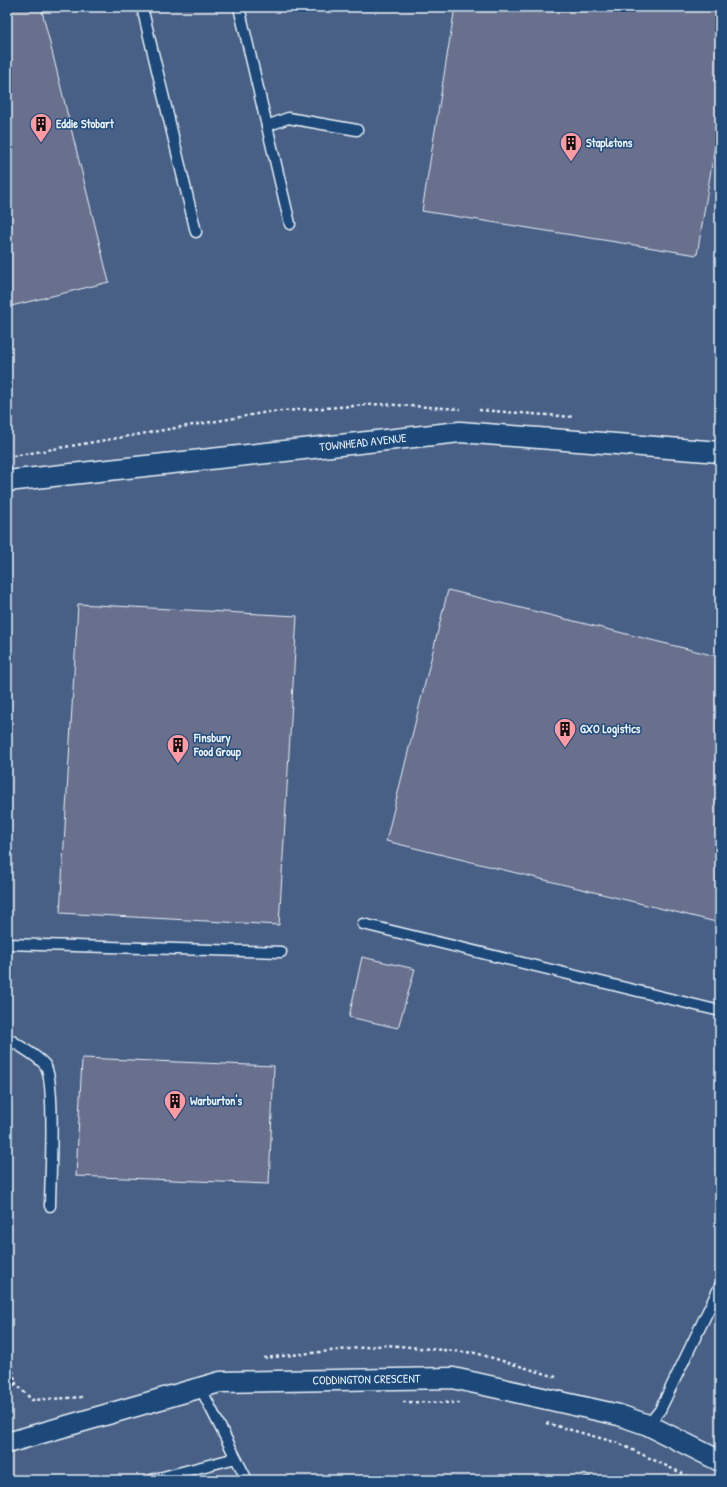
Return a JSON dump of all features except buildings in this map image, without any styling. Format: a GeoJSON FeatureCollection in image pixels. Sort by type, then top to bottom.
{"type":"FeatureCollection","features":[{"type":"Feature","properties":{"kind":"street","name":"TOWNHEAD AVENUE"},"geometry":{"type":"LineString","coordinates":[[7,481],[460,432],[720,452]]}},
{"type":"Feature","properties":{"kind":"street","name":"CODDINGTON CRESCENT"},"geometry":{"type":"LineString","coordinates":[[7,1443],[220,1382],[453,1378],[619,1415],[648,1425],[720,1461]]}},
{"type":"Feature","properties":{"kind":"lane"},"geometry":{"type":"LineString","coordinates":[[142,7],[196,232]]}},
{"type":"Feature","properties":{"kind":"lane"},"geometry":{"type":"LineString","coordinates":[[239,7],[290,224]]}},
{"type":"Feature","properties":{"kind":"lane"},"geometry":{"type":"LineString","coordinates":[[267,126],[288,118],[357,130]]}},
{"type":"Feature","properties":{"kind":"lane"},"geometry":{"type":"LineString","coordinates":[[363,924],[720,1011]]}},
{"type":"Feature","properties":{"kind":"lane"},"geometry":{"type":"LineString","coordinates":[[7,944],[281,952]]}},
{"type":"Feature","properties":{"kind":"lane"},"geometry":{"type":"LineString","coordinates":[[7,1041],[12,1041],[44,1064],[48,1072],[51,1111],[50,1206]]}},
{"type":"Feature","properties":{"kind":"lane"},"geometry":{"type":"LineString","coordinates":[[648,1425],[660,1410],[720,1286]]}},
{"type":"Feature","properties":{"kind":"lane"},"geometry":{"type":"LineString","coordinates":[[200,1387],[247,1480]]}},
{"type":"Feature","properties":{"kind":"lane"},"geometry":{"type":"LineString","coordinates":[[151,1480],[236,1458]]}},
{"type":"Feature","properties":{"kind":"path"},"geometry":{"type":"LineString","coordinates":[[7,1347],[16,1384],[7,1387]]}},
{"type":"Feature","properties":{"kind":"path"},"geometry":{"type":"LineString","coordinates":[[400,1402],[462,1403]]}},
{"type":"Feature","properties":{"kind":"path"},"geometry":{"type":"LineString","coordinates":[[544,1422],[618,1443],[696,1480]]}},
{"type":"Feature","properties":{"kind":"shaded area"},"geometry":{"type":"Polygon","coordinates":[[[7,7],[720,7],[720,1480],[7,1480],[7,7]]]}},
{"type":"Feature","properties":{"kind":"place","name":"Eddie Stobart"},"geometry":{"type":"Point","coordinates":[41,144]}},
{"type":"Feature","properties":{"kind":"place","name":"Stapletons"},"geometry":{"type":"Point","coordinates":[571,162]}},
{"type":"Feature","properties":{"kind":"place","name":"GXO Logistics"},"geometry":{"type":"Point","coordinates":[565,748]}},
{"type":"Feature","properties":{"kind":"place","name":"Finsbury Food Group"},"geometry":{"type":"Point","coordinates":[178,764]}},
{"type":"Feature","properties":{"kind":"place","name":"Warburton's"},"geometry":{"type":"Point","coordinates":[175,1120]}}]}
